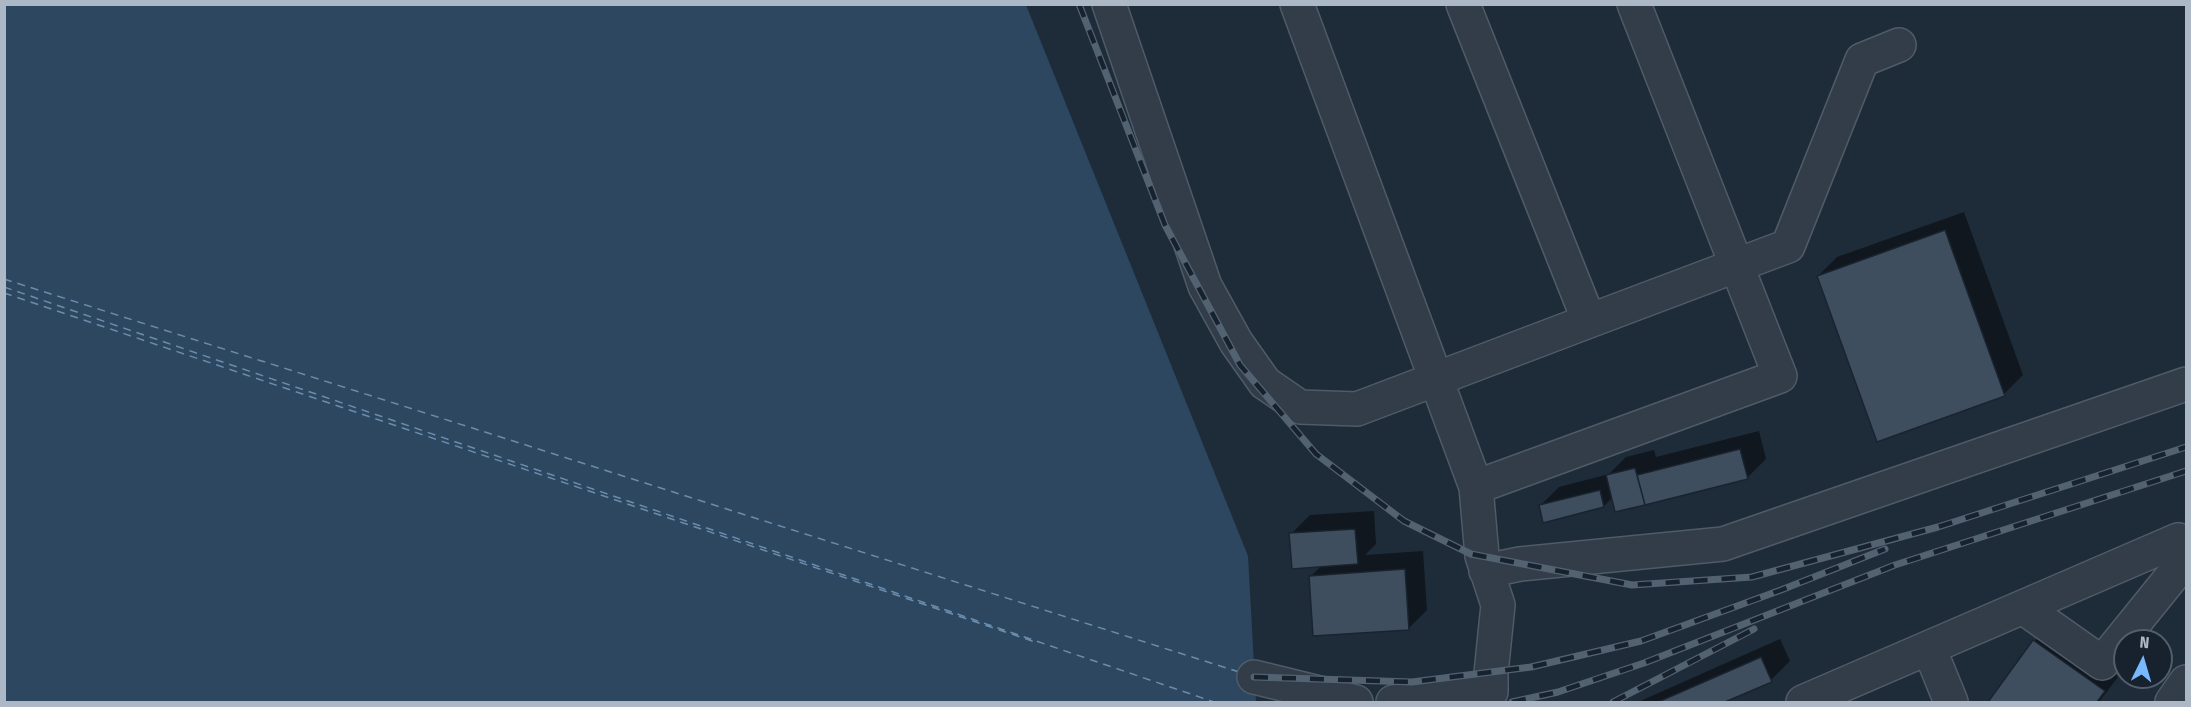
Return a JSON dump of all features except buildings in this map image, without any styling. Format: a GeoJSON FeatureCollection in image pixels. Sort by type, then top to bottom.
{"type":"FeatureCollection","features":[{"type":"Feature","properties":{"kind":"street"},"geometry":{"type":"LineString","coordinates":[[1109,4],[1205,286],[1236,342],[1265,383],[1300,407],[1357,409],[1788,246],[1862,60],[1899,45]]}},
{"type":"Feature","properties":{"kind":"street"},"geometry":{"type":"LineString","coordinates":[[1297,4],[1476,487],[1482,556],[1498,605],[1491,697],[1393,702]]}},
{"type":"Feature","properties":{"kind":"street"},"geometry":{"type":"LineString","coordinates":[[1463,4],[1589,321]]}},
{"type":"Feature","properties":{"kind":"street"},"geometry":{"type":"LineString","coordinates":[[1476,487],[1780,376],[1634,4]]}},
{"type":"Feature","properties":{"kind":"street"},"geometry":{"type":"LineString","coordinates":[[1486,571],[1520,564],[1723,544],[2187,384]]}},
{"type":"Feature","properties":{"kind":"street"},"geometry":{"type":"LineString","coordinates":[[1803,702],[1859,692],[1929,648],[2178,540],[2187,546]]}},
{"type":"Feature","properties":{"kind":"street"},"geometry":{"type":"LineString","coordinates":[[2024,608],[2102,663],[2187,559]]}},
{"type":"Feature","properties":{"kind":"street"},"geometry":{"type":"LineString","coordinates":[[1929,648],[1951,702]]}},
{"type":"Feature","properties":{"kind":"street"},"geometry":{"type":"LineString","coordinates":[[1254,677],[1356,702]]}},
{"type":"Feature","properties":{"kind":"street"},"geometry":{"type":"LineString","coordinates":[[2172,702],[2187,682]]}},
{"type":"Feature","properties":{"kind":"water"},"geometry":{"type":"Polygon","coordinates":[[[4,5],[1026,5],[1248,556],[1256,702],[5,702],[4,5]]]}},
{"type":"Feature","properties":{"kind":"ferry route"},"geometry":{"type":"LineString","coordinates":[[4,279],[1239,672]]}},
{"type":"Feature","properties":{"kind":"ferry route"},"geometry":{"type":"LineString","coordinates":[[4,287],[1214,702]]}},
{"type":"Feature","properties":{"kind":"ferry route"},"geometry":{"type":"LineString","coordinates":[[4,293],[1035,642]]}},
{"type":"Feature","properties":{"kind":"railway"},"geometry":{"type":"LineString","coordinates":[[1079,4],[1165,225],[1240,365],[1316,454],[1404,521],[1471,554],[1632,585],[1752,577],[1938,527],[2186,447]]}},
{"type":"Feature","properties":{"kind":"railway"},"geometry":{"type":"LineString","coordinates":[[1512,702],[1558,692],[1644,663],[1895,565],[2186,471]]}},
{"type":"Feature","properties":{"kind":"railway"},"geometry":{"type":"LineString","coordinates":[[1254,677],[1412,682],[1531,667],[1641,641],[1885,549]]}},
{"type":"Feature","properties":{"kind":"railway"},"geometry":{"type":"LineString","coordinates":[[1613,702],[1754,629]]}}]}
